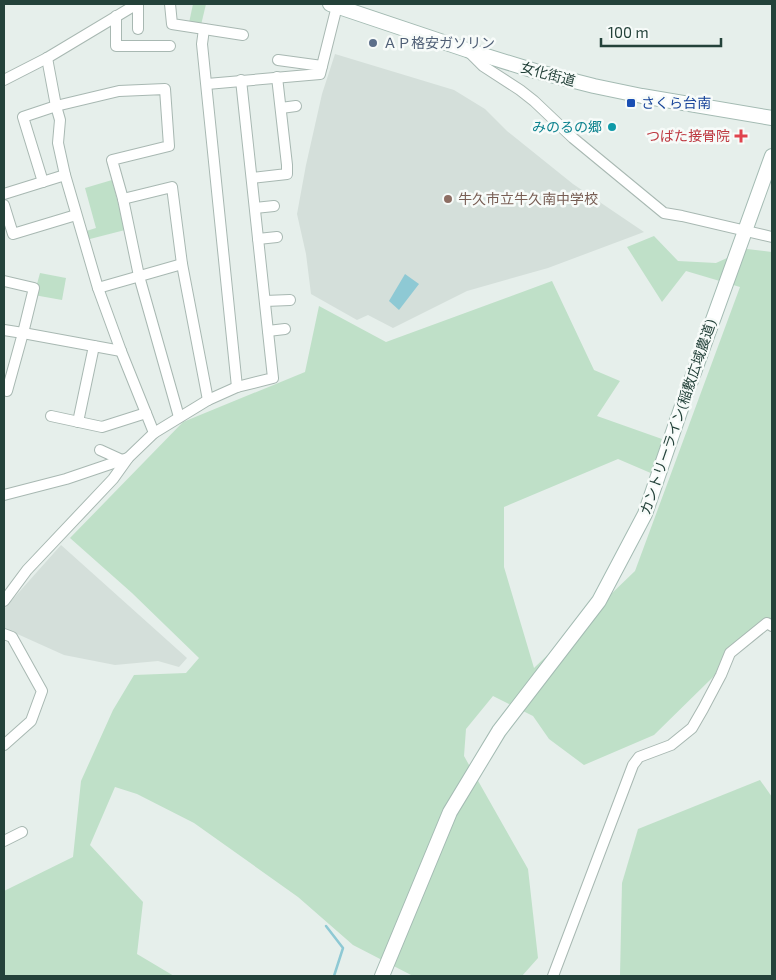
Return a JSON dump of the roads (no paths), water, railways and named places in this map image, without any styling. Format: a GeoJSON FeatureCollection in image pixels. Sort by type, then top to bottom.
{"type":"FeatureCollection","features":[{"type":"Feature","properties":{"kind":"street"},"geometry":{"type":"LineString","coordinates":[[4,80],[47,58],[137,4],[138,29]]}},
{"type":"Feature","properties":{"kind":"street"},"geometry":{"type":"LineString","coordinates":[[170,4],[172,24],[243,35]]}},
{"type":"Feature","properties":{"kind":"street"},"geometry":{"type":"LineString","coordinates":[[207,84],[320,74],[334,5]]}},
{"type":"Feature","properties":{"kind":"street","name":"女化街道"},"geometry":{"type":"LineString","coordinates":[[334,5],[535,71],[642,96],[772,118]]}},
{"type":"Feature","properties":{"kind":"street"},"geometry":{"type":"LineString","coordinates":[[116,16],[116,46],[170,46]]}},
{"type":"Feature","properties":{"kind":"street"},"geometry":{"type":"LineString","coordinates":[[204,29],[202,44],[237,387]]}},
{"type":"Feature","properties":{"kind":"street"},"geometry":{"type":"LineString","coordinates":[[468,50],[484,66],[534,101],[573,138],[664,213],[772,237]]}},
{"type":"Feature","properties":{"kind":"street"},"geometry":{"type":"LineString","coordinates":[[47,58],[60,120],[58,143],[76,215],[98,288],[154,433]]}},
{"type":"Feature","properties":{"kind":"street"},"geometry":{"type":"LineString","coordinates":[[278,60],[322,66]]}},
{"type":"Feature","properties":{"kind":"street"},"geometry":{"type":"LineString","coordinates":[[252,178],[286,174],[287,165],[277,77]]}},
{"type":"Feature","properties":{"kind":"street"},"geometry":{"type":"LineString","coordinates":[[4,601],[27,570],[113,479],[125,459],[154,433],[208,400],[237,387],[273,378],[241,80]]}},
{"type":"Feature","properties":{"kind":"street"},"geometry":{"type":"LineString","coordinates":[[42,182],[23,117],[56,106],[119,92],[165,89],[170,146],[112,160],[124,199],[139,276],[179,417]]}},
{"type":"Feature","properties":{"kind":"street"},"geometry":{"type":"LineString","coordinates":[[281,108],[296,106]]}},
{"type":"Feature","properties":{"kind":"street","name":"カントリーライン(稲敷広域農道)"},"geometry":{"type":"LineString","coordinates":[[382,976],[450,812],[499,731],[599,601],[645,514],[772,156]]}},
{"type":"Feature","properties":{"kind":"street"},"geometry":{"type":"LineString","coordinates":[[4,194],[65,175]]}},
{"type":"Feature","properties":{"kind":"street"},"geometry":{"type":"LineString","coordinates":[[124,199],[172,187],[182,264],[208,400]]}},
{"type":"Feature","properties":{"kind":"street"},"geometry":{"type":"LineString","coordinates":[[4,204],[13,234],[76,215]]}},
{"type":"Feature","properties":{"kind":"street"},"geometry":{"type":"LineString","coordinates":[[255,208],[274,206]]}},
{"type":"Feature","properties":{"kind":"street"},"geometry":{"type":"LineString","coordinates":[[258,239],[277,237]]}},
{"type":"Feature","properties":{"kind":"street"},"geometry":{"type":"LineString","coordinates":[[98,288],[182,264]]}},
{"type":"Feature","properties":{"kind":"street"},"geometry":{"type":"LineString","coordinates":[[4,281],[34,288],[7,391],[4,390]]}},
{"type":"Feature","properties":{"kind":"street"},"geometry":{"type":"LineString","coordinates":[[265,301],[290,300]]}},
{"type":"Feature","properties":{"kind":"street"},"geometry":{"type":"LineString","coordinates":[[268,331],[285,329]]}},
{"type":"Feature","properties":{"kind":"street"},"geometry":{"type":"LineString","coordinates":[[4,330],[121,351]]}},
{"type":"Feature","properties":{"kind":"street"},"geometry":{"type":"LineString","coordinates":[[78,422],[94,346]]}},
{"type":"Feature","properties":{"kind":"street"},"geometry":{"type":"LineString","coordinates":[[51,416],[102,427],[146,413]]}},
{"type":"Feature","properties":{"kind":"street"},"geometry":{"type":"LineString","coordinates":[[100,450],[125,459]]}},
{"type":"Feature","properties":{"kind":"street"},"geometry":{"type":"LineString","coordinates":[[4,495],[66,479],[125,459]]}},
{"type":"Feature","properties":{"kind":"street"},"geometry":{"type":"LineString","coordinates":[[552,976],[633,765],[639,757],[671,745],[692,728],[704,709],[730,653],[767,624],[772,626]]}},
{"type":"Feature","properties":{"kind":"street"},"geometry":{"type":"LineString","coordinates":[[4,634],[12,638],[42,691],[31,721],[4,745]]}},
{"type":"Feature","properties":{"kind":"street"},"geometry":{"type":"LineString","coordinates":[[4,842],[22,832]]}},
{"type":"Feature","properties":{"kind":"water"},"geometry":{"type":"Polygon","coordinates":[[[405,274],[419,284],[399,310],[389,301],[405,274]]]}},
{"type":"Feature","properties":{"kind":"waterway"},"geometry":{"type":"LineString","coordinates":[[326,926],[343,948],[334,976]]}},
{"type":"Feature","properties":{"kind":"place","name":"ＡＰ格安ガソリン"},"geometry":{"type":"Point","coordinates":[373,43]}},
{"type":"Feature","properties":{"kind":"place","name":"さくら台南"},"geometry":{"type":"Point","coordinates":[631,103]}},
{"type":"Feature","properties":{"kind":"place","name":"みのるの郷"},"geometry":{"type":"Point","coordinates":[612,127]}},
{"type":"Feature","properties":{"kind":"place","name":"つばた接骨院"},"geometry":{"type":"Point","coordinates":[741,136]}},
{"type":"Feature","properties":{"kind":"place","name":"牛久市立牛久南中学校"},"geometry":{"type":"Point","coordinates":[448,199]}}]}
